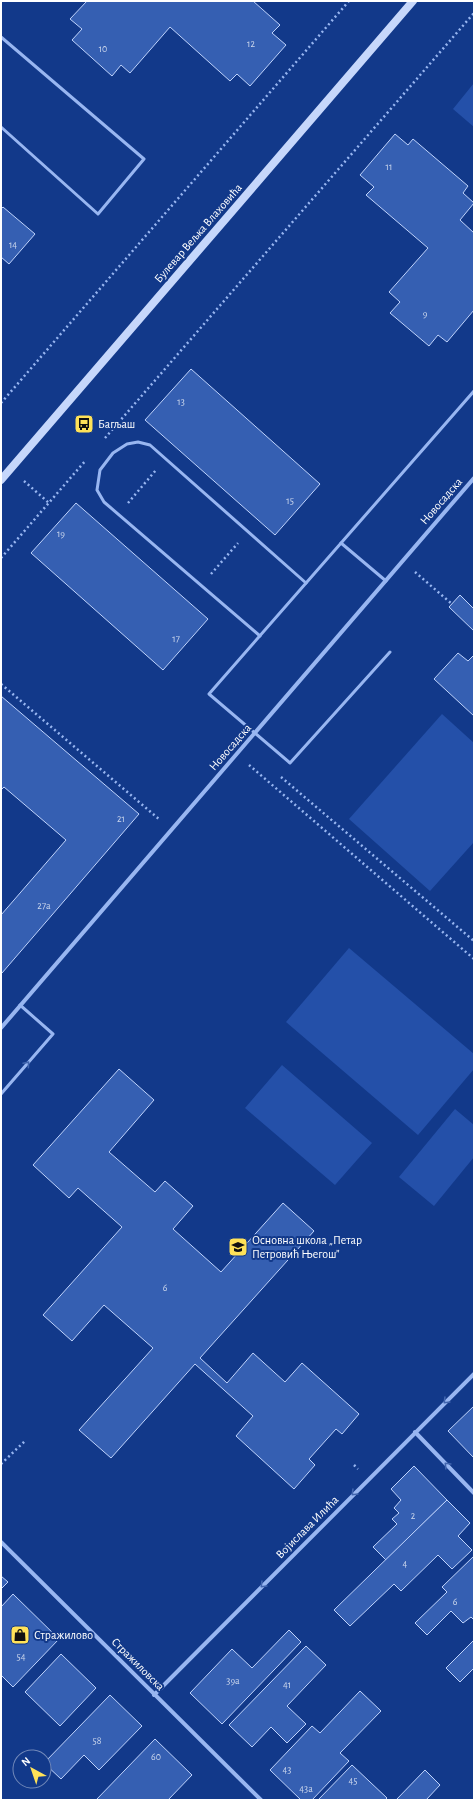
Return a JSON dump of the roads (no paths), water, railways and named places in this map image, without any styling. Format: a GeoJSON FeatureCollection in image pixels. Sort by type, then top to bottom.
{"type":"FeatureCollection","features":[{"type":"Feature","properties":{"kind":"main road","name":"Булевар Вељка Влаховића"},"geometry":{"type":"LineString","coordinates":[[1,480],[413,1]]}},
{"type":"Feature","properties":{"kind":"street","name":"Новосадска"},"geometry":{"type":"LineString","coordinates":[[1,1028],[474,478]]}},
{"type":"Feature","properties":{"kind":"street","name":"Војислава Илића"},"geometry":{"type":"LineString","coordinates":[[154,1695],[474,1374]]}},
{"type":"Feature","properties":{"kind":"street"},"geometry":{"type":"LineString","coordinates":[[415,1432],[474,1493]]}},
{"type":"Feature","properties":{"kind":"street","name":"Стражиловска"},"geometry":{"type":"LineString","coordinates":[[1,1542],[261,1800]]}},
{"type":"Feature","properties":{"kind":"lane"},"geometry":{"type":"LineString","coordinates":[[1,37],[144,159],[98,214],[1,127]]}},
{"type":"Feature","properties":{"kind":"lane"},"geometry":{"type":"LineString","coordinates":[[390,652],[290,763],[256,732],[209,694],[474,391]]}},
{"type":"Feature","properties":{"kind":"lane"},"geometry":{"type":"LineString","coordinates":[[260,636],[104,502],[97,490],[100,470],[113,453],[126,444],[138,442],[150,445],[306,583]]}},
{"type":"Feature","properties":{"kind":"lane"},"geometry":{"type":"LineString","coordinates":[[341,543],[386,581]]}},
{"type":"Feature","properties":{"kind":"lane"},"geometry":{"type":"LineString","coordinates":[[1,1094],[53,1034],[20,1006]]}},
{"type":"Feature","properties":{"kind":"place","name":"Багљаш"},"geometry":{"type":"Point","coordinates":[84,424]}},
{"type":"Feature","properties":{"kind":"place","name":"Основна школа „Петар Петровић Његош”"},"geometry":{"type":"Point","coordinates":[238,1247]}},
{"type":"Feature","properties":{"kind":"place","name":"Стражилово"},"geometry":{"type":"Point","coordinates":[20,1635]}}]}
